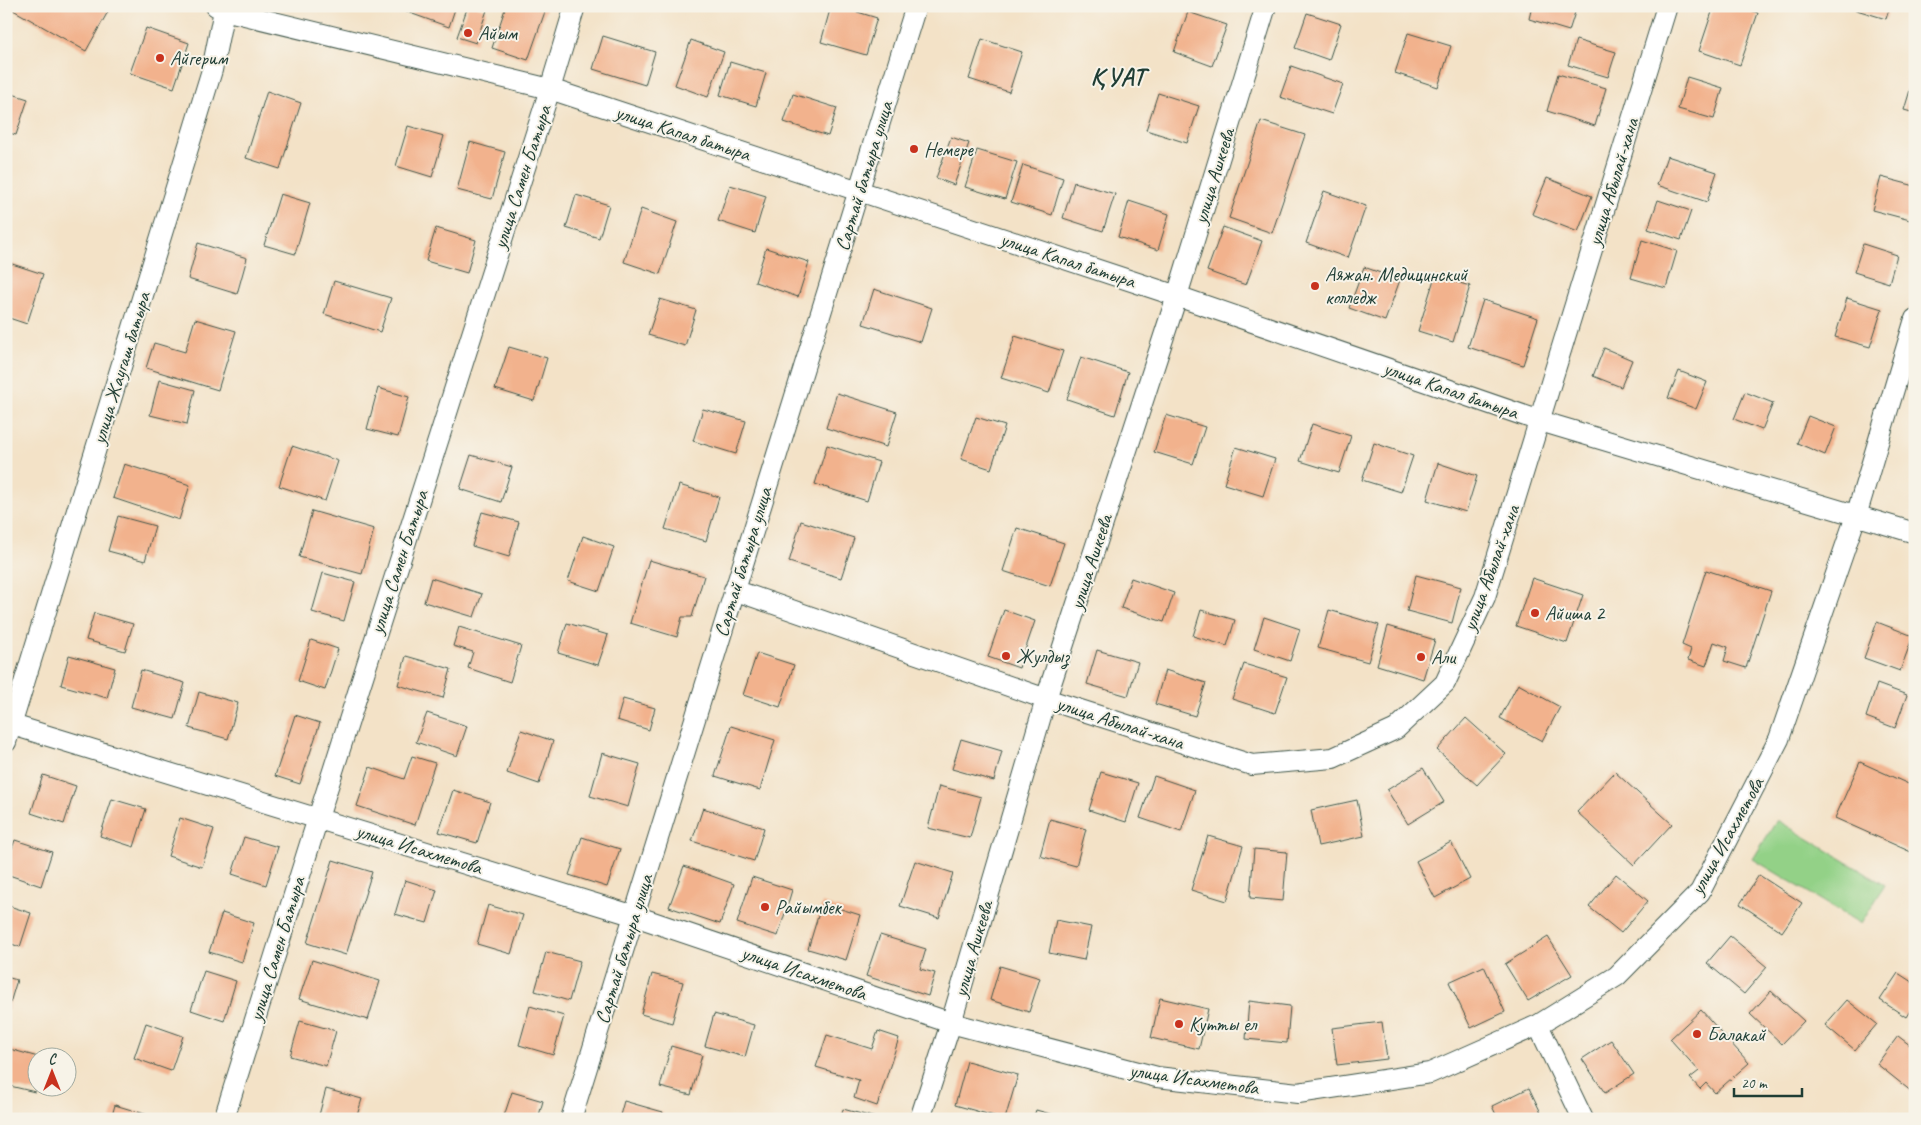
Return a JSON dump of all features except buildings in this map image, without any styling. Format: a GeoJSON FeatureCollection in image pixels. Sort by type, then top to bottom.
{"type":"FeatureCollection","features":[{"type":"Feature","properties":{"kind":"street","name":"улица Самен Батыра"},"geometry":{"type":"LineString","coordinates":[[224,1119],[575,6]]}},
{"type":"Feature","properties":{"kind":"street","name":"Сартай батыра улица"},"geometry":{"type":"LineString","coordinates":[[571,1119],[916,6]]}},
{"type":"Feature","properties":{"kind":"street","name":"улица Ашкеева"},"geometry":{"type":"LineString","coordinates":[[920,1119],[951,1023],[1046,699],[1177,296],[1266,6]]}},
{"type":"Feature","properties":{"kind":"street","name":"улица Абылай-хана"},"geometry":{"type":"LineString","coordinates":[[734,590],[1046,699],[1252,764],[1333,758],[1396,729],[1445,683],[1485,597],[1667,6]]}},
{"type":"Feature","properties":{"kind":"street","name":"улица Капал батыра"},"geometry":{"type":"LineString","coordinates":[[220,8],[550,89],[1177,296],[1540,421],[1915,533]]}},
{"type":"Feature","properties":{"kind":"street","name":"улица Жаугаш батыра"},"geometry":{"type":"LineString","coordinates":[[8,730],[212,70],[220,8]]}},
{"type":"Feature","properties":{"kind":"street","name":"улица Исахметова"},"geometry":{"type":"LineString","coordinates":[[8,730],[318,818],[635,916],[951,1023],[1157,1077],[1298,1093],[1430,1072],[1538,1025],[1617,976],[1700,892],[1779,739],[1856,516],[1915,319]]}},
{"type":"Feature","properties":{"kind":"street"},"geometry":{"type":"LineString","coordinates":[[1538,1025],[1583,1119]]}},
{"type":"Feature","properties":{"kind":"green space"},"geometry":{"type":"Polygon","coordinates":[[[1777,820],[1885,885],[1861,924],[1753,859],[1777,820]]]}},
{"type":"Feature","properties":{"kind":"place","name":"Айым"},"geometry":{"type":"Point","coordinates":[468,33]}},
{"type":"Feature","properties":{"kind":"place","name":"Айгерим"},"geometry":{"type":"Point","coordinates":[160,58]}},
{"type":"Feature","properties":{"kind":"place","name":"Немере"},"geometry":{"type":"Point","coordinates":[914,149]}},
{"type":"Feature","properties":{"kind":"place","name":"Аяжан. Медицинский колледж"},"geometry":{"type":"Point","coordinates":[1315,286]}},
{"type":"Feature","properties":{"kind":"place","name":"Айиша 2"},"geometry":{"type":"Point","coordinates":[1535,613]}},
{"type":"Feature","properties":{"kind":"place","name":"Жулдыз"},"geometry":{"type":"Point","coordinates":[1006,656]}},
{"type":"Feature","properties":{"kind":"place","name":"Али"},"geometry":{"type":"Point","coordinates":[1421,657]}},
{"type":"Feature","properties":{"kind":"place","name":"Райымбек"},"geometry":{"type":"Point","coordinates":[765,907]}},
{"type":"Feature","properties":{"kind":"place","name":"Кутты ел"},"geometry":{"type":"Point","coordinates":[1179,1024]}},
{"type":"Feature","properties":{"kind":"place","name":"Балакай"},"geometry":{"type":"Point","coordinates":[1697,1034]}},
{"type":"Feature","properties":{"kind":"district","name":"ҚУАТ"},"geometry":{"type":"Point","coordinates":[1118,77]}}]}
